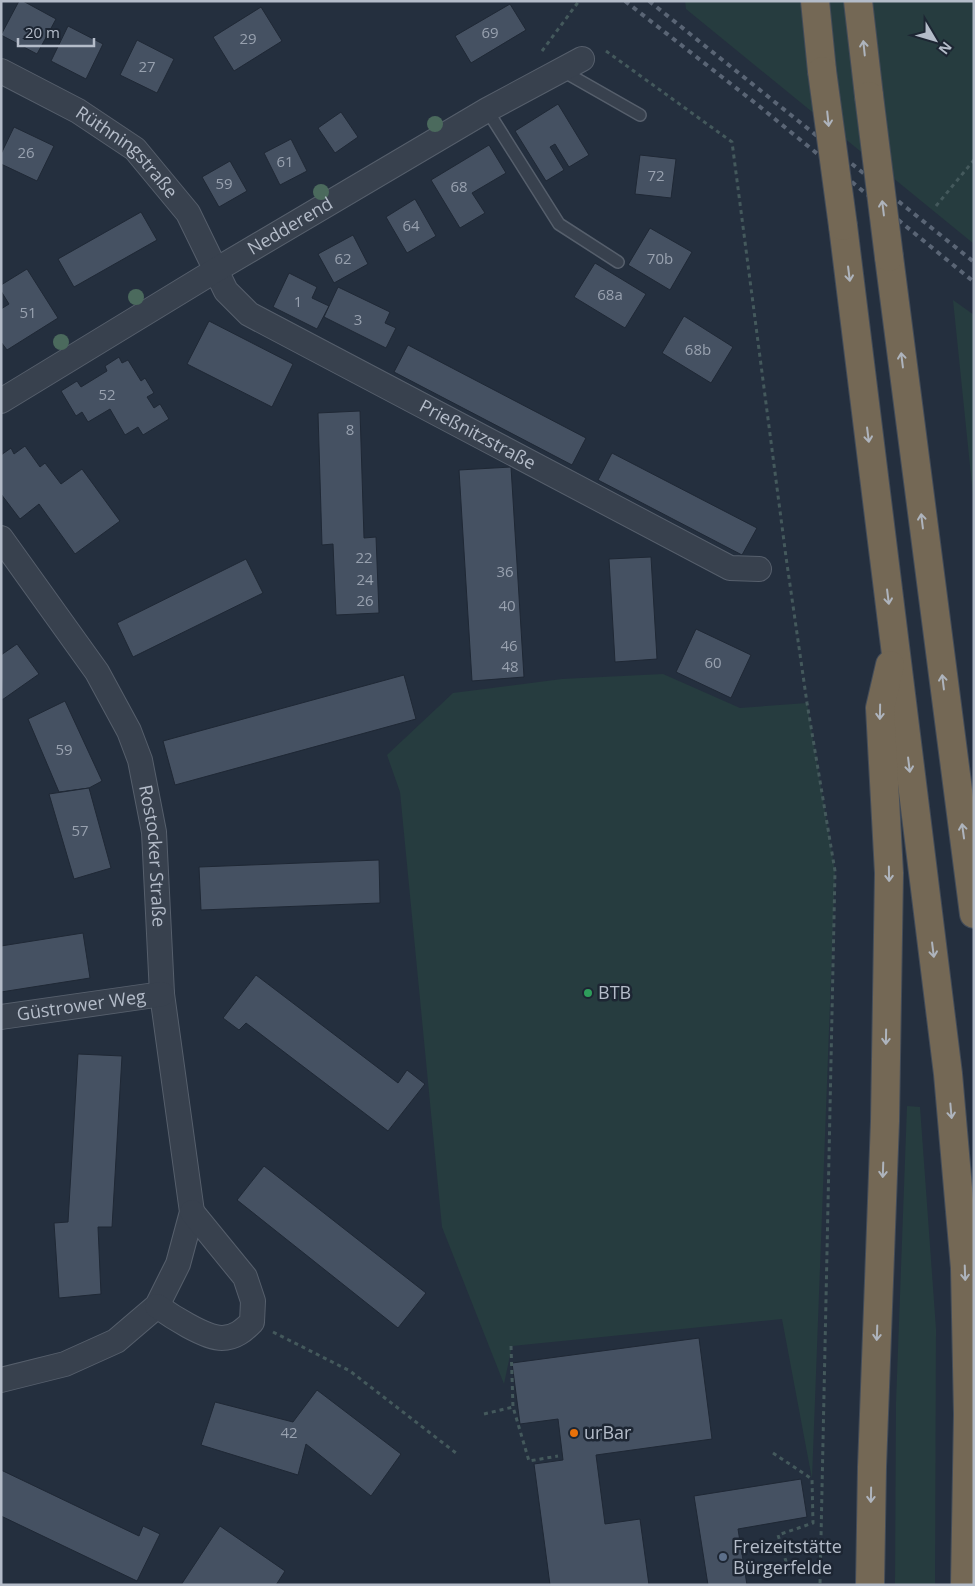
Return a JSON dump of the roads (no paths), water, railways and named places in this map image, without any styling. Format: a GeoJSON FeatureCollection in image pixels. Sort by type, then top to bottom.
{"type":"FeatureCollection","features":[{"type":"Feature","properties":{"kind":"highway"},"geometry":{"type":"LineString","coordinates":[[815,1],[822,71],[843,226],[948,1074],[965,1268],[968,1414],[965,1585]]}},
{"type":"Feature","properties":{"kind":"highway"},"geometry":{"type":"LineString","coordinates":[[858,1],[949,730],[974,914]]}},
{"type":"Feature","properties":{"kind":"highway"},"geometry":{"type":"LineString","coordinates":[[870,1585],[872,1468],[885,1122],[889,873],[880,708],[894,648]]}},
{"type":"Feature","properties":{"kind":"highway"},"geometry":{"type":"LineString","coordinates":[[949,730],[974,774]]}},
{"type":"Feature","properties":{"kind":"street","name":"Nedderend"},"geometry":{"type":"LineString","coordinates":[[1,401],[216,270],[487,110],[528,86],[582,59]]}},
{"type":"Feature","properties":{"kind":"street","name":"Rüthningstraße"},"geometry":{"type":"LineString","coordinates":[[1,71],[78,111],[135,150],[188,213],[216,270]]}},
{"type":"Feature","properties":{"kind":"street","name":"Prießnitzstraße"},"geometry":{"type":"LineString","coordinates":[[216,270],[226,290],[249,314],[730,568],[760,569]]}},
{"type":"Feature","properties":{"kind":"street","name":"Rostocker Straße"},"geometry":{"type":"LineString","coordinates":[[1,538],[97,672],[129,731],[140,760],[154,832],[162,994],[192,1212],[178,1264],[157,1306],[116,1341],[65,1364],[1,1380]]}},
{"type":"Feature","properties":{"kind":"street","name":"Güstrower Weg"},"geometry":{"type":"LineString","coordinates":[[1,1018],[162,994]]}},
{"type":"Feature","properties":{"kind":"street"},"geometry":{"type":"LineString","coordinates":[[157,1306],[182,1324],[222,1338],[240,1333],[252,1322],[253,1300],[244,1277],[192,1212]]}},
{"type":"Feature","properties":{"kind":"lane"},"geometry":{"type":"LineString","coordinates":[[561,70],[640,115]]}},
{"type":"Feature","properties":{"kind":"lane"},"geometry":{"type":"LineString","coordinates":[[487,110],[559,224],[618,262]]}},
{"type":"Feature","properties":{"kind":"railway"},"geometry":{"type":"LineString","coordinates":[[625,1],[759,106],[974,282]]}},
{"type":"Feature","properties":{"kind":"railway"},"geometry":{"type":"LineString","coordinates":[[649,1],[974,262]]}},
{"type":"Feature","properties":{"kind":"place","name":"BTB"},"geometry":{"type":"Point","coordinates":[588,993]}},
{"type":"Feature","properties":{"kind":"place","name":"urBar"},"geometry":{"type":"Point","coordinates":[574,1433]}},
{"type":"Feature","properties":{"kind":"place","name":"Freizeitstätte Bürgerfelde"},"geometry":{"type":"Point","coordinates":[723,1557]}}]}
